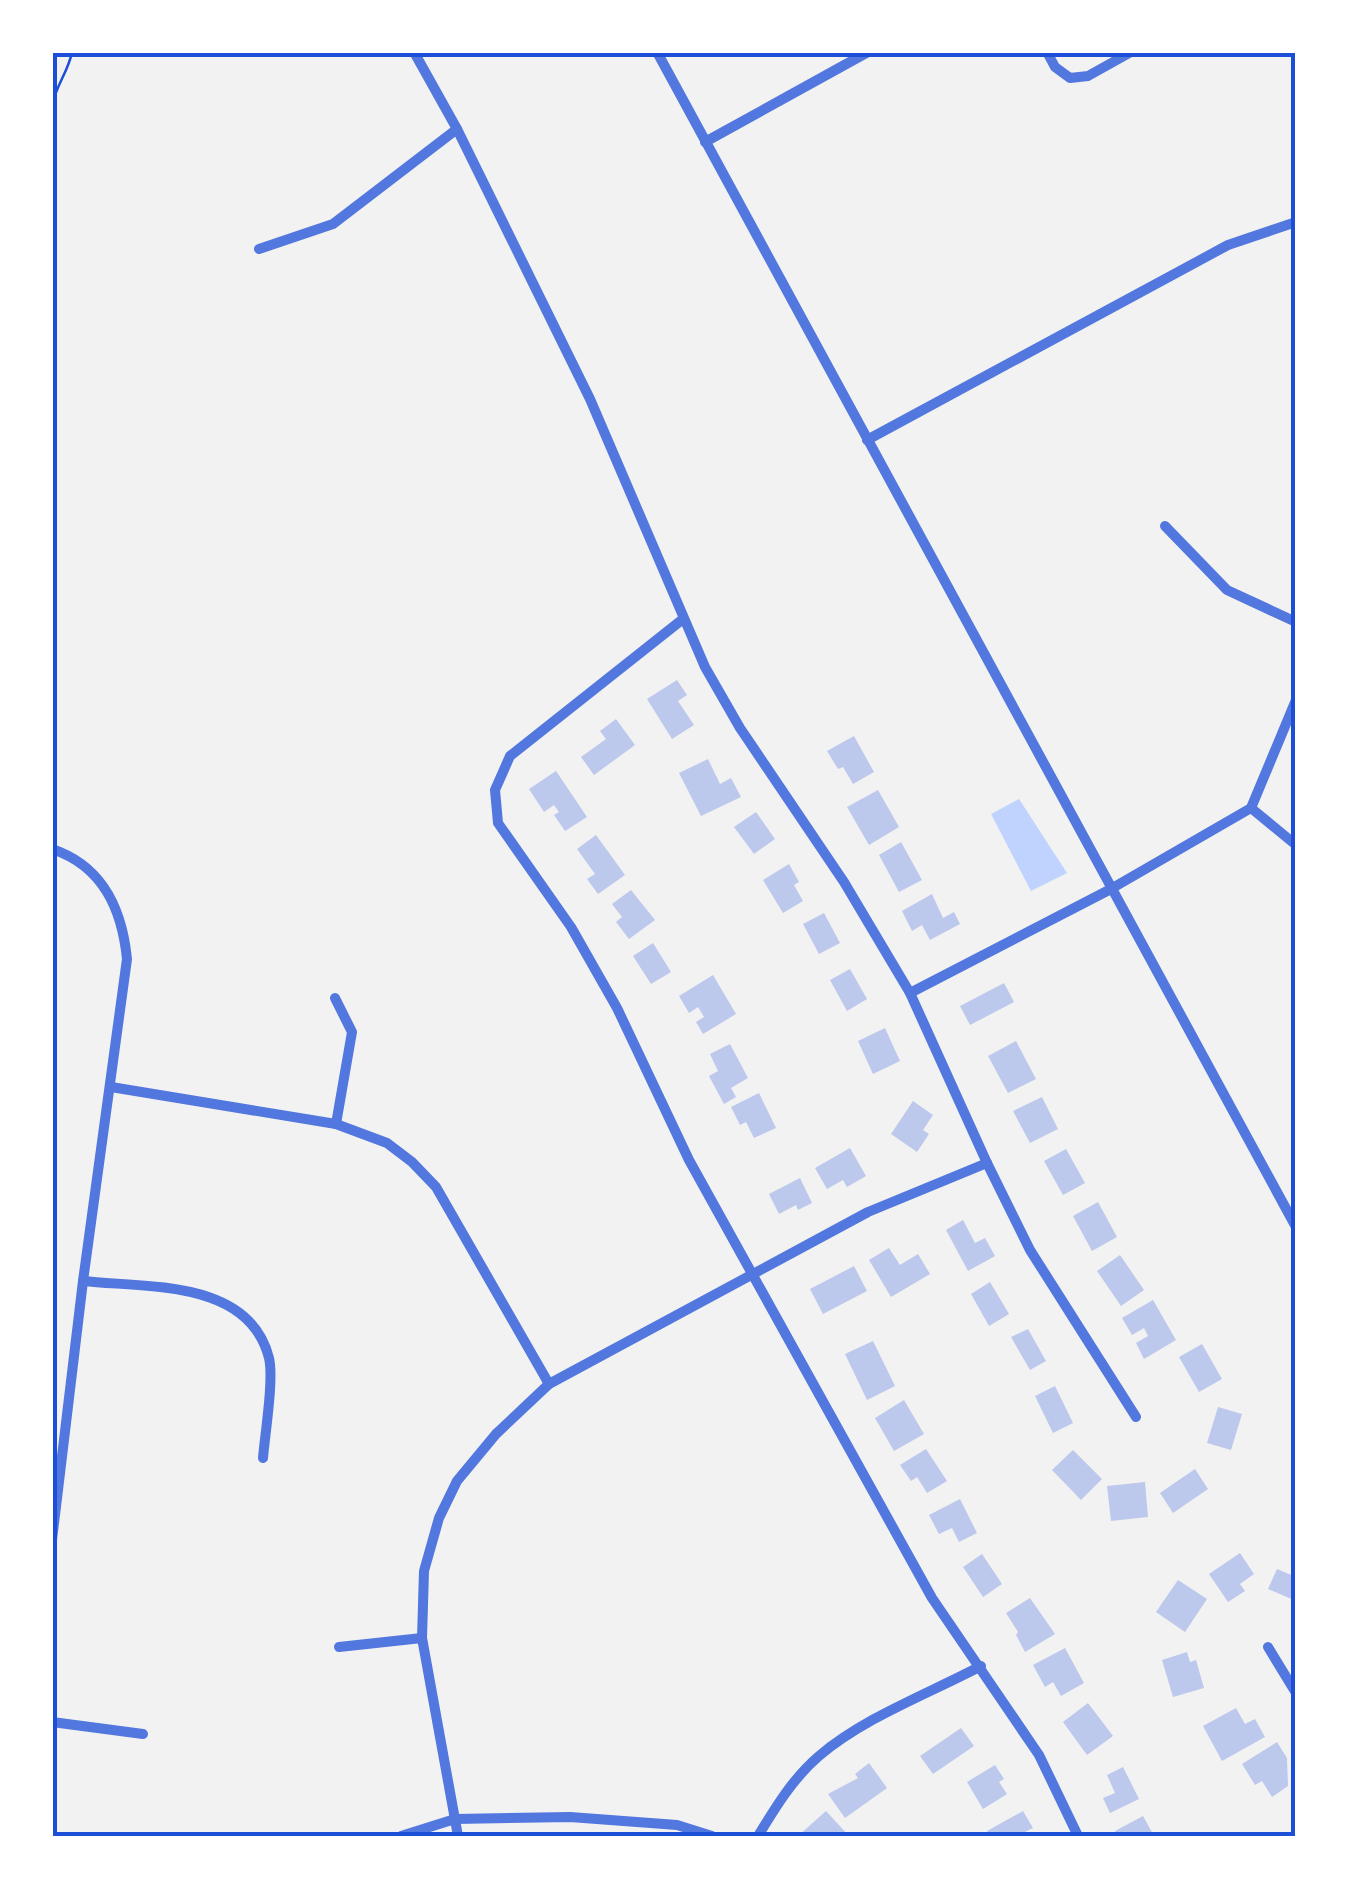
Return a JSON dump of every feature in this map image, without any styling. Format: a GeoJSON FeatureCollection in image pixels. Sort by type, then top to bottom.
{"type":"FeatureCollection","features":[{"type":"Feature","properties":{"kind":"street"},"geometry":{"type":"LineString","coordinates":[[414,52],[457,129],[590,399],[683,620],[740,728],[844,882],[910,992],[1030,1250],[1136,1417]]}},
{"type":"Feature","properties":{"kind":"street"},"geometry":{"type":"LineString","coordinates":[[657,52],[1296,1227]]}},
{"type":"Feature","properties":{"kind":"street"},"geometry":{"type":"LineString","coordinates":[[704,142],[868,52]]}},
{"type":"Feature","properties":{"kind":"street"},"geometry":{"type":"LineString","coordinates":[[1047,52],[1055,67],[1070,78],[1088,76],[1130,52]]}},
{"type":"Feature","properties":{"kind":"street"},"geometry":{"type":"LineString","coordinates":[[260,249],[333,224],[457,129]]}},
{"type":"Feature","properties":{"kind":"street"},"geometry":{"type":"LineString","coordinates":[[867,440],[1228,246],[1296,222]]}},
{"type":"Feature","properties":{"kind":"street"},"geometry":{"type":"LineString","coordinates":[[1166,526],[1227,590],[1296,622]]}},
{"type":"Feature","properties":{"kind":"street"},"geometry":{"type":"LineString","coordinates":[[683,620],[510,756],[496,790],[498,823],[570,928],[617,1008],[689,1160],[932,1598],[1040,1754],[1078,1836]]}},
{"type":"Feature","properties":{"kind":"street"},"geometry":{"type":"LineString","coordinates":[[910,992],[1110,890],[1252,808],[1296,700]]}},
{"type":"Feature","properties":{"kind":"street"},"geometry":{"type":"LineString","coordinates":[[1252,808],[1296,845]]}},
{"type":"Feature","properties":{"kind":"street"},"geometry":{"type":"LineString","coordinates":[[52,849],[72,856],[97,878],[123,925],[127,959],[52,1540]]}},
{"type":"Feature","properties":{"kind":"street"},"geometry":{"type":"LineString","coordinates":[[336,998],[352,1032],[336,1124]]}},
{"type":"Feature","properties":{"kind":"street"},"geometry":{"type":"LineString","coordinates":[[111,1087],[336,1124],[387,1144],[436,1187],[549,1384]]}},
{"type":"Feature","properties":{"kind":"street"},"geometry":{"type":"LineString","coordinates":[[458,1836],[422,1638],[424,1570],[439,1518],[457,1481],[496,1434],[549,1384],[868,1212],[987,1163]]}},
{"type":"Feature","properties":{"kind":"street"},"geometry":{"type":"LineString","coordinates":[[83,1281],[209,1295],[240,1311],[258,1332],[270,1361],[263,1458]]}},
{"type":"Feature","properties":{"kind":"street"},"geometry":{"type":"LineString","coordinates":[[339,1646],[422,1638]]}},
{"type":"Feature","properties":{"kind":"street"},"geometry":{"type":"LineString","coordinates":[[1268,1647],[1296,1693]]}},
{"type":"Feature","properties":{"kind":"street"},"geometry":{"type":"LineString","coordinates":[[758,1836],[779,1802],[816,1759],[846,1736],[981,1666]]}},
{"type":"Feature","properties":{"kind":"street"},"geometry":{"type":"LineString","coordinates":[[52,1722],[143,1734]]}},
{"type":"Feature","properties":{"kind":"street"},"geometry":{"type":"LineString","coordinates":[[401,1836],[456,1819],[570,1817],[676,1825],[712,1836]]}},
{"type":"Feature","properties":{"kind":"path"},"geometry":{"type":"LineString","coordinates":[[52,107],[55,88],[68,70],[72,52]]}},
{"type":"Feature","properties":{"kind":"water"},"geometry":{"type":"Polygon","coordinates":[[[1019,799],[1067,873],[1031,891],[991,814],[1019,799]]]}},
{"type":"Feature","properties":{"kind":"building"},"geometry":{"type":"Polygon","coordinates":[[[677,680],[687,695],[678,701],[694,725],[672,739],[647,699],[677,680]]]}},
{"type":"Feature","properties":{"kind":"building"},"geometry":{"type":"Polygon","coordinates":[[[616,719],[635,745],[594,775],[581,757],[606,739],[600,731],[616,719]]]}},
{"type":"Feature","properties":{"kind":"building"},"geometry":{"type":"Polygon","coordinates":[[[854,736],[874,772],[853,784],[827,751],[854,736]]]}},
{"type":"Feature","properties":{"kind":"building"},"geometry":{"type":"Polygon","coordinates":[[[708,759],[720,784],[731,778],[741,797],[701,816],[679,773],[708,759]]]}},
{"type":"Feature","properties":{"kind":"building"},"geometry":{"type":"Polygon","coordinates":[[[556,771],[587,817],[565,831],[554,815],[559,812],[554,805],[544,812],[529,789],[556,771]]]}},
{"type":"Feature","properties":{"kind":"building"},"geometry":{"type":"Polygon","coordinates":[[[878,790],[899,827],[869,845],[847,807],[878,790]]]}},
{"type":"Feature","properties":{"kind":"building"},"geometry":{"type":"Polygon","coordinates":[[[756,812],[775,839],[754,854],[734,827],[756,812]]]}},
{"type":"Feature","properties":{"kind":"building"},"geometry":{"type":"Polygon","coordinates":[[[596,835],[625,875],[598,894],[587,879],[595,874],[577,849],[596,835]]]}},
{"type":"Feature","properties":{"kind":"building"},"geometry":{"type":"Polygon","coordinates":[[[901,842],[922,880],[899,892],[879,855],[901,842]]]}},
{"type":"Feature","properties":{"kind":"building"},"geometry":{"type":"Polygon","coordinates":[[[789,864],[803,901],[783,913],[763,880],[789,864]]]}},
{"type":"Feature","properties":{"kind":"building"},"geometry":{"type":"Polygon","coordinates":[[[631,890],[655,920],[629,939],[616,922],[622,917],[612,904],[631,890]]]}},
{"type":"Feature","properties":{"kind":"building"},"geometry":{"type":"Polygon","coordinates":[[[932,894],[943,918],[954,912],[960,924],[930,940],[922,925],[912,931],[902,911],[932,894]]]}},
{"type":"Feature","properties":{"kind":"building"},"geometry":{"type":"Polygon","coordinates":[[[824,913],[840,943],[819,954],[803,924],[824,913]]]}},
{"type":"Feature","properties":{"kind":"building"},"geometry":{"type":"Polygon","coordinates":[[[653,943],[671,972],[651,984],[633,956],[653,943]]]}},
{"type":"Feature","properties":{"kind":"building"},"geometry":{"type":"Polygon","coordinates":[[[850,969],[867,999],[847,1011],[830,980],[850,969]]]}},
{"type":"Feature","properties":{"kind":"building"},"geometry":{"type":"Polygon","coordinates":[[[713,975],[736,1014],[703,1034],[696,1022],[704,1017],[698,1007],[689,1013],[679,996],[713,975]]]}},
{"type":"Feature","properties":{"kind":"building"},"geometry":{"type":"Polygon","coordinates":[[[1004,983],[1014,1002],[970,1025],[960,1006],[1004,983]]]}},
{"type":"Feature","properties":{"kind":"building"},"geometry":{"type":"Polygon","coordinates":[[[885,1028],[900,1061],[873,1074],[858,1041],[885,1028]]]}},
{"type":"Feature","properties":{"kind":"building"},"geometry":{"type":"Polygon","coordinates":[[[1016,1041],[1036,1079],[1008,1093],[988,1056],[1016,1041]]]}},
{"type":"Feature","properties":{"kind":"building"},"geometry":{"type":"Polygon","coordinates":[[[730,1044],[748,1078],[731,1088],[736,1097],[724,1104],[709,1076],[718,1071],[710,1054],[730,1044]]]}},
{"type":"Feature","properties":{"kind":"building"},"geometry":{"type":"Polygon","coordinates":[[[759,1093],[776,1128],[754,1138],[746,1122],[740,1125],[731,1107],[759,1093]]]}},
{"type":"Feature","properties":{"kind":"building"},"geometry":{"type":"Polygon","coordinates":[[[1042,1097],[1058,1129],[1030,1143],[1013,1111],[1042,1097]]]}},
{"type":"Feature","properties":{"kind":"building"},"geometry":{"type":"Polygon","coordinates":[[[913,1101],[933,1115],[923,1130],[929,1134],[917,1152],[891,1134],[913,1101]]]}},
{"type":"Feature","properties":{"kind":"building"},"geometry":{"type":"Polygon","coordinates":[[[850,1148],[866,1176],[847,1187],[843,1180],[827,1189],[815,1168],[850,1148]]]}},
{"type":"Feature","properties":{"kind":"building"},"geometry":{"type":"Polygon","coordinates":[[[1066,1149],[1085,1183],[1063,1195],[1044,1161],[1066,1149]]]}},
{"type":"Feature","properties":{"kind":"building"},"geometry":{"type":"Polygon","coordinates":[[[800,1178],[812,1203],[798,1210],[796,1205],[779,1214],[769,1194],[800,1178]]]}},
{"type":"Feature","properties":{"kind":"building"},"geometry":{"type":"Polygon","coordinates":[[[1098,1202],[1117,1237],[1092,1251],[1073,1216],[1098,1202]]]}},
{"type":"Feature","properties":{"kind":"building"},"geometry":{"type":"Polygon","coordinates":[[[963,1220],[975,1243],[985,1238],[995,1256],[968,1271],[946,1230],[963,1220]]]}},
{"type":"Feature","properties":{"kind":"building"},"geometry":{"type":"Polygon","coordinates":[[[889,1248],[900,1265],[918,1254],[930,1274],[891,1297],[869,1260],[889,1248]]]}},
{"type":"Feature","properties":{"kind":"building"},"geometry":{"type":"Polygon","coordinates":[[[1120,1255],[1144,1290],[1121,1306],[1097,1271],[1120,1255]]]}},
{"type":"Feature","properties":{"kind":"building"},"geometry":{"type":"Polygon","coordinates":[[[854,1266],[867,1291],[823,1314],[810,1289],[854,1266]]]}},
{"type":"Feature","properties":{"kind":"building"},"geometry":{"type":"Polygon","coordinates":[[[990,1282],[1009,1314],[989,1326],[971,1294],[990,1282]]]}},
{"type":"Feature","properties":{"kind":"building"},"geometry":{"type":"Polygon","coordinates":[[[1153,1300],[1176,1340],[1144,1359],[1136,1343],[1148,1336],[1144,1328],[1132,1335],[1122,1318],[1153,1300]]]}},
{"type":"Feature","properties":{"kind":"building"},"geometry":{"type":"Polygon","coordinates":[[[1028,1329],[1046,1361],[1030,1370],[1011,1337],[1028,1329]]]}},
{"type":"Feature","properties":{"kind":"building"},"geometry":{"type":"Polygon","coordinates":[[[873,1341],[895,1386],[867,1400],[845,1354],[873,1341]]]}},
{"type":"Feature","properties":{"kind":"building"},"geometry":{"type":"Polygon","coordinates":[[[1202,1344],[1222,1379],[1199,1392],[1179,1357],[1202,1344]]]}},
{"type":"Feature","properties":{"kind":"building"},"geometry":{"type":"Polygon","coordinates":[[[1055,1386],[1073,1423],[1053,1433],[1035,1396],[1055,1386]]]}},
{"type":"Feature","properties":{"kind":"building"},"geometry":{"type":"Polygon","coordinates":[[[904,1400],[924,1434],[894,1451],[875,1418],[904,1400]]]}},
{"type":"Feature","properties":{"kind":"building"},"geometry":{"type":"Polygon","coordinates":[[[1218,1407],[1242,1414],[1231,1450],[1207,1443],[1218,1407]]]}},
{"type":"Feature","properties":{"kind":"building"},"geometry":{"type":"Polygon","coordinates":[[[926,1449],[947,1481],[927,1493],[917,1477],[911,1481],[900,1465],[926,1449]]]}},
{"type":"Feature","properties":{"kind":"building"},"geometry":{"type":"Polygon","coordinates":[[[1073,1450],[1102,1479],[1081,1500],[1052,1470],[1073,1450]]]}},
{"type":"Feature","properties":{"kind":"building"},"geometry":{"type":"Polygon","coordinates":[[[1195,1469],[1208,1489],[1173,1513],[1160,1493],[1195,1469]]]}},
{"type":"Feature","properties":{"kind":"building"},"geometry":{"type":"Polygon","coordinates":[[[1145,1482],[1148,1517],[1111,1521],[1107,1486],[1145,1482]]]}},
{"type":"Feature","properties":{"kind":"building"},"geometry":{"type":"Polygon","coordinates":[[[960,1499],[977,1533],[959,1542],[952,1528],[939,1534],[929,1515],[960,1499]]]}},
{"type":"Feature","properties":{"kind":"building"},"geometry":{"type":"Polygon","coordinates":[[[1240,1553],[1254,1574],[1240,1584],[1245,1591],[1228,1602],[1209,1574],[1240,1553]]]}},
{"type":"Feature","properties":{"kind":"building"},"geometry":{"type":"Polygon","coordinates":[[[982,1554],[1002,1584],[983,1597],[963,1567],[982,1554]]]}},
{"type":"Feature","properties":{"kind":"building"},"geometry":{"type":"Polygon","coordinates":[[[1277,1569],[1296,1577],[1296,1601],[1268,1589],[1277,1569]]]}},
{"type":"Feature","properties":{"kind":"building"},"geometry":{"type":"Polygon","coordinates":[[[1178,1580],[1207,1599],[1185,1632],[1156,1612],[1178,1580]]]}},
{"type":"Feature","properties":{"kind":"building"},"geometry":{"type":"Polygon","coordinates":[[[1030,1598],[1055,1634],[1025,1652],[1006,1613],[1030,1598]]]}},
{"type":"Feature","properties":{"kind":"building"},"geometry":{"type":"Polygon","coordinates":[[[1065,1648],[1084,1683],[1061,1696],[1053,1682],[1045,1687],[1033,1665],[1065,1648]]]}},
{"type":"Feature","properties":{"kind":"building"},"geometry":{"type":"Polygon","coordinates":[[[1187,1652],[1190,1662],[1196,1660],[1204,1688],[1173,1697],[1162,1660],[1187,1652]]]}},
{"type":"Feature","properties":{"kind":"building"},"geometry":{"type":"Polygon","coordinates":[[[1088,1703],[1113,1736],[1087,1755],[1063,1722],[1088,1703]]]}},
{"type":"Feature","properties":{"kind":"building"},"geometry":{"type":"Polygon","coordinates":[[[1236,1708],[1245,1724],[1255,1719],[1265,1737],[1222,1761],[1203,1726],[1236,1708]]]}},
{"type":"Feature","properties":{"kind":"building"},"geometry":{"type":"Polygon","coordinates":[[[961,1728],[974,1746],[933,1774],[920,1756],[961,1728]]]}},
{"type":"Feature","properties":{"kind":"building"},"geometry":{"type":"Polygon","coordinates":[[[1277,1742],[1287,1758],[1288,1786],[1272,1797],[1262,1781],[1255,1785],[1242,1764],[1277,1742]]]}},
{"type":"Feature","properties":{"kind":"building"},"geometry":{"type":"Polygon","coordinates":[[[869,1763],[887,1788],[845,1818],[828,1794],[858,1778],[855,1774],[869,1763]]]}},
{"type":"Feature","properties":{"kind":"building"},"geometry":{"type":"Polygon","coordinates":[[[995,1765],[1007,1794],[983,1809],[967,1782],[995,1765]]]}},
{"type":"Feature","properties":{"kind":"building"},"geometry":{"type":"Polygon","coordinates":[[[1123,1767],[1139,1799],[1110,1813],[1103,1798],[1115,1793],[1107,1775],[1123,1767]]]}},
{"type":"Feature","properties":{"kind":"building"},"geometry":{"type":"Polygon","coordinates":[[[826,1811],[849,1836],[798,1836],[826,1811]]]}},
{"type":"Feature","properties":{"kind":"building"},"geometry":{"type":"Polygon","coordinates":[[[1023,1811],[1033,1828],[1017,1836],[990,1836],[987,1831],[1023,1811]]]}},
{"type":"Feature","properties":{"kind":"building"},"geometry":{"type":"Polygon","coordinates":[[[1143,1816],[1154,1836],[1118,1836],[1115,1831],[1143,1816]]]}}]}
